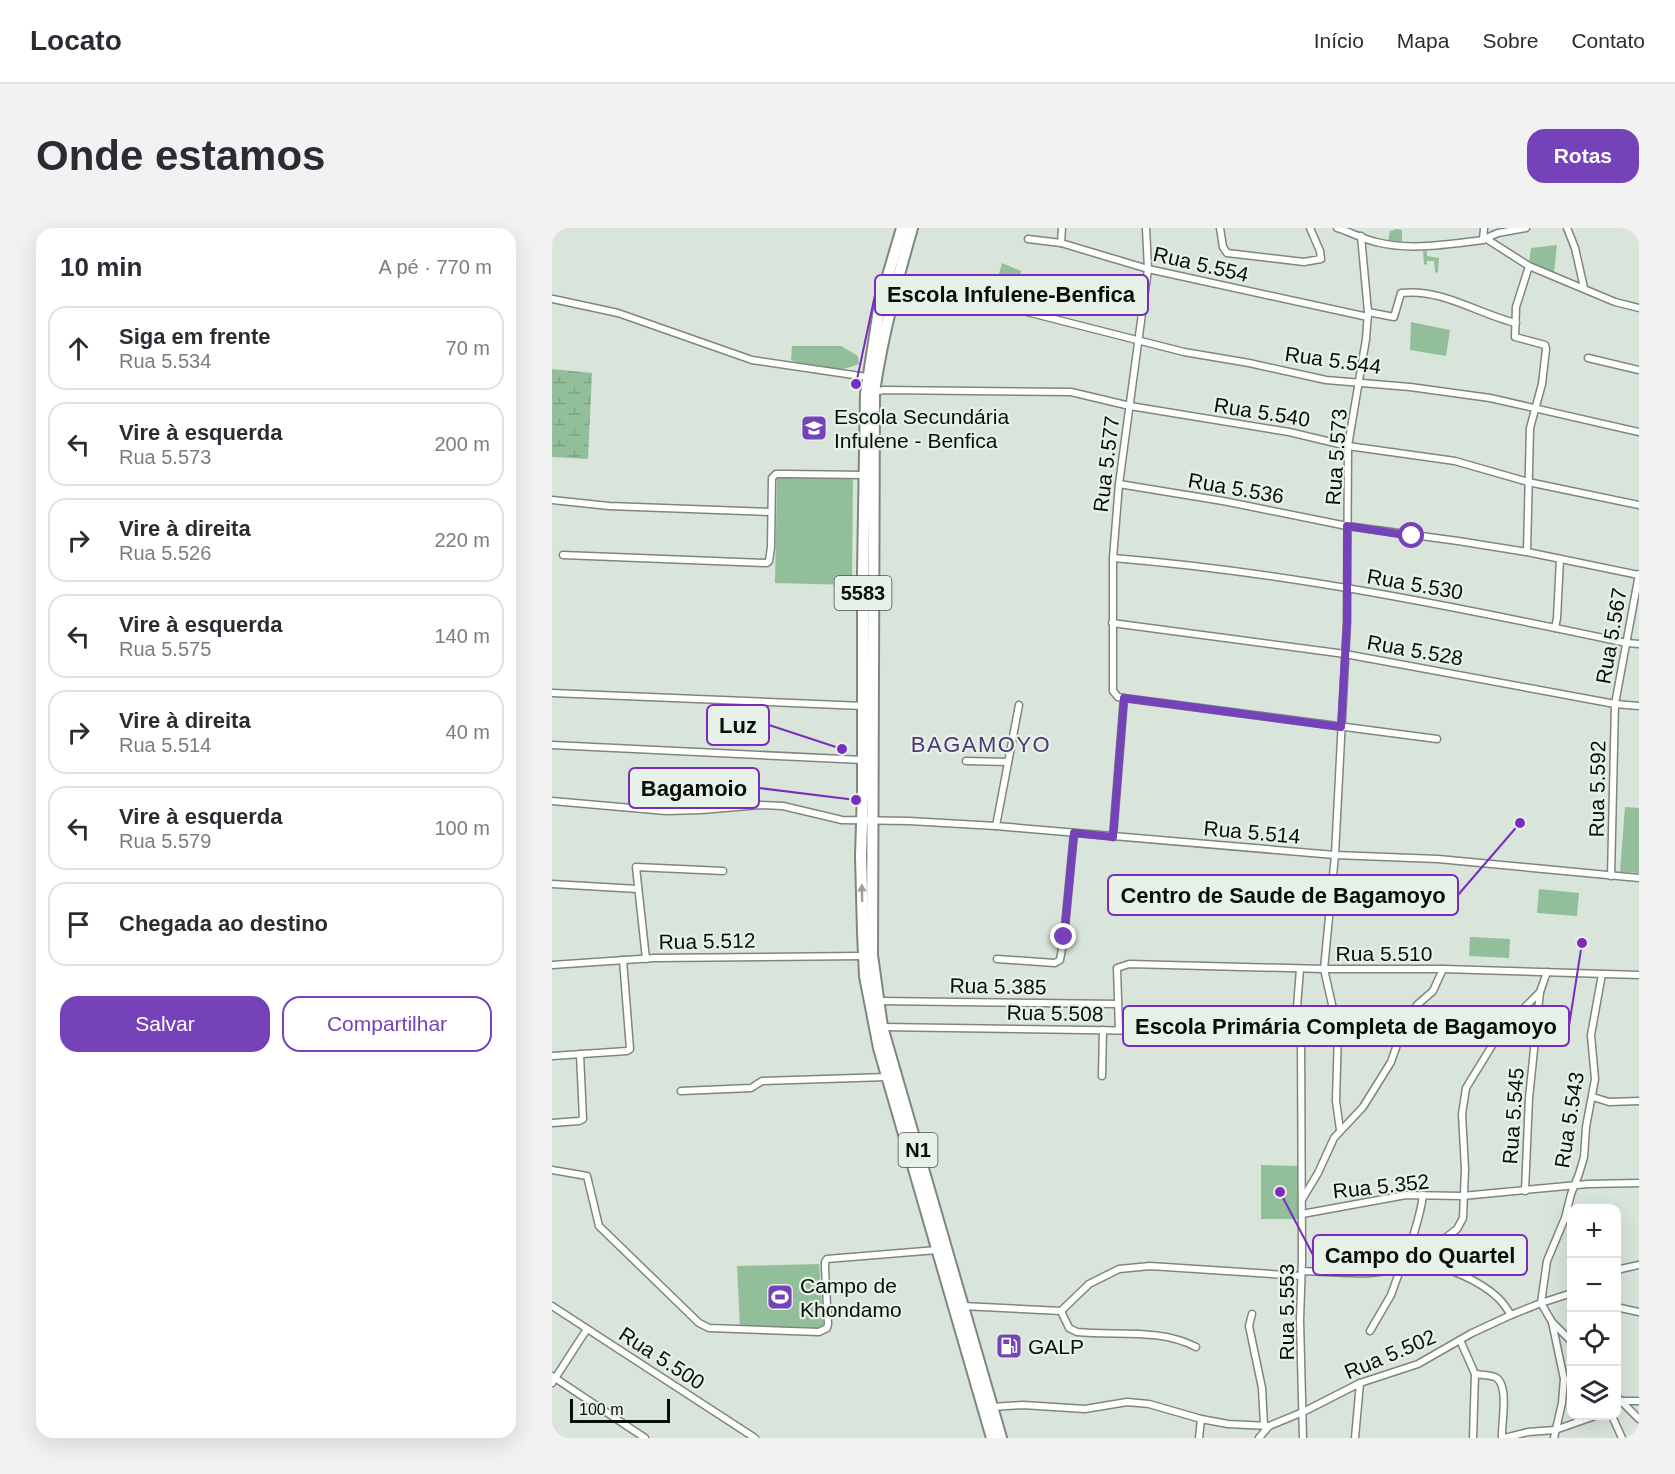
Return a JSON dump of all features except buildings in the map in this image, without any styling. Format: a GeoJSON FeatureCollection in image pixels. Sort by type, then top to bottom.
{"type":"FeatureCollection","features":[{"type":"Feature","properties":{"kind":"highway","name":"5583"},"geometry":{"type":"LineString","coordinates":[[867,821],[863,760],[867,377],[880,303],[902,228]]}},
{"type":"Feature","properties":{"kind":"highway","name":"5583"},"geometry":{"type":"LineString","coordinates":[[867,854],[874,392],[880,348],[892,295],[912,228]]}},
{"type":"Feature","properties":{"kind":"highway","name":"N1"},"geometry":{"type":"LineString","coordinates":[[867,854],[861,864],[863,956],[875,1032],[992,1438]]}},
{"type":"Feature","properties":{"kind":"highway","name":"N1"},"geometry":{"type":"LineString","coordinates":[[867,854],[872,955],[882,1027],[1001,1438]]}},
{"type":"Feature","properties":{"kind":"street"},"geometry":{"type":"LineString","coordinates":[[1061,243],[1062,228]]}},
{"type":"Feature","properties":{"kind":"street","name":"Rua 5.577"},"geometry":{"type":"LineString","coordinates":[[1124,698],[1119,697],[1113,691],[1113,558],[1119,484],[1148,269],[1146,228]]}},
{"type":"Feature","properties":{"kind":"street"},"geometry":{"type":"LineString","coordinates":[[1220,228],[1222,247],[1227,253],[1304,262],[1321,259],[1310,228]]}},
{"type":"Feature","properties":{"kind":"street"},"geometry":{"type":"LineString","coordinates":[[1337,228],[1352,230],[1376,242],[1409,245],[1439,245],[1484,239],[1526,228]]}},
{"type":"Feature","properties":{"kind":"street"},"geometry":{"type":"LineString","coordinates":[[1484,228],[1484,239]]}},
{"type":"Feature","properties":{"kind":"street"},"geometry":{"type":"LineString","coordinates":[[1567,228],[1575,248],[1584,288]]}},
{"type":"Feature","properties":{"kind":"street","name":"Rua 5.573"},"geometry":{"type":"LineString","coordinates":[[1340,1130],[1336,1101],[1338,1031],[1324,969],[1335,855],[1347,622],[1348,446],[1360,382],[1368,314],[1361,236]]}},
{"type":"Feature","properties":{"kind":"street","name":"Rua 5.554"},"geometry":{"type":"LineString","coordinates":[[1028,239],[1061,243],[1148,269],[1368,314],[1394,317],[1401,293],[1418,293],[1462,303],[1498,319],[1516,323]]}},
{"type":"Feature","properties":{"kind":"street"},"geometry":{"type":"LineString","coordinates":[[1484,239],[1529,266],[1615,302],[1639,308]]}},
{"type":"Feature","properties":{"kind":"street"},"geometry":{"type":"LineString","coordinates":[[1527,552],[1530,428],[1543,378],[1546,347],[1516,338],[1516,307],[1529,266]]}},
{"type":"Feature","properties":{"kind":"street"},"geometry":{"type":"LineString","coordinates":[[553,299],[618,313],[752,360],[867,377]]}},
{"type":"Feature","properties":{"kind":"street","name":"Rua 5.544"},"geometry":{"type":"LineString","coordinates":[[1023,311],[1184,352],[1326,380],[1458,393],[1639,432]]}},
{"type":"Feature","properties":{"kind":"street"},"geometry":{"type":"LineString","coordinates":[[1588,358],[1639,370]]}},
{"type":"Feature","properties":{"kind":"street","name":"Rua 5.540"},"geometry":{"type":"LineString","coordinates":[[874,392],[884,390],[1054,390],[1093,396],[1130,406],[1289,432],[1348,446],[1455,461],[1528,482],[1639,506]]}},
{"type":"Feature","properties":{"kind":"street"},"geometry":{"type":"LineString","coordinates":[[563,555],[767,563],[771,547],[771,482],[776,474],[865,475]]}},
{"type":"Feature","properties":{"kind":"street","name":"Rua 5.536"},"geometry":{"type":"LineString","coordinates":[[1119,484],[1234,503],[1347,526],[1527,552],[1639,575]]}},
{"type":"Feature","properties":{"kind":"street"},"geometry":{"type":"LineString","coordinates":[[552,500],[609,506],[771,512]]}},
{"type":"Feature","properties":{"kind":"street","name":"Rua 5.530"},"geometry":{"type":"LineString","coordinates":[[1113,558],[1203,566],[1480,612],[1639,644]]}},
{"type":"Feature","properties":{"kind":"street"},"geometry":{"type":"LineString","coordinates":[[1555,628],[1560,559]]}},
{"type":"Feature","properties":{"kind":"street","name":"Rua 5.567"},"geometry":{"type":"LineString","coordinates":[[1616,704],[1639,575]]}},
{"type":"Feature","properties":{"kind":"street","name":"Rua 5.528"},"geometry":{"type":"LineString","coordinates":[[1112,623],[1345,654],[1616,704],[1639,706]]}},
{"type":"Feature","properties":{"kind":"street"},"geometry":{"type":"LineString","coordinates":[[552,693],[864,706]]}},
{"type":"Feature","properties":{"kind":"street"},"geometry":{"type":"LineString","coordinates":[[1113,837],[1124,698],[1437,740]]}},
{"type":"Feature","properties":{"kind":"street","name":"Rua 5.592"},"geometry":{"type":"LineString","coordinates":[[1611,876],[1616,704]]}},
{"type":"Feature","properties":{"kind":"street"},"geometry":{"type":"LineString","coordinates":[[996,826],[1019,705]]}},
{"type":"Feature","properties":{"kind":"street"},"geometry":{"type":"LineString","coordinates":[[552,746],[863,760]]}},
{"type":"Feature","properties":{"kind":"street"},"geometry":{"type":"LineString","coordinates":[[966,761],[1008,762]]}},
{"type":"Feature","properties":{"kind":"street","name":"Rua 5.514"},"geometry":{"type":"LineString","coordinates":[[552,801],[666,811],[760,805],[783,807],[831,819],[909,820],[996,826],[1335,855],[1438,859],[1639,878]]}},
{"type":"Feature","properties":{"kind":"street"},"geometry":{"type":"LineString","coordinates":[[997,960],[1055,963],[1060,960],[1074,833]]}},
{"type":"Feature","properties":{"kind":"street"},"geometry":{"type":"LineString","coordinates":[[646,959],[636,867],[723,871]]}},
{"type":"Feature","properties":{"kind":"street"},"geometry":{"type":"LineString","coordinates":[[552,884],[638,889]]}},
{"type":"Feature","properties":{"kind":"street","name":"Rua 5.512"},"geometry":{"type":"LineString","coordinates":[[552,965],[646,959],[863,956]]}},
{"type":"Feature","properties":{"kind":"street"},"geometry":{"type":"LineString","coordinates":[[552,1056],[627,1051],[630,1048],[623,960]]}},
{"type":"Feature","properties":{"kind":"street","name":"Rua 5.510"},"geometry":{"type":"LineString","coordinates":[[1118,1004],[1117,968],[1128,964],[1639,975]]}},
{"type":"Feature","properties":{"kind":"street","name":"Rua 5.553"},"geometry":{"type":"LineString","coordinates":[[1300,969],[1297,1034],[1302,1038],[1300,1320],[1303,1438]]}},
{"type":"Feature","properties":{"kind":"street"},"geometry":{"type":"LineString","coordinates":[[1302,1199],[1340,1130],[1363,1107],[1391,1062],[1405,1022],[1424,998],[1433,991],[1443,969]]}},
{"type":"Feature","properties":{"kind":"street","name":"Rua 5.545"},"geometry":{"type":"LineString","coordinates":[[1525,1191],[1527,1114],[1540,992],[1547,972]]}},
{"type":"Feature","properties":{"kind":"street","name":"Rua 5.543"},"geometry":{"type":"LineString","coordinates":[[1541,1303],[1547,1261],[1565,1218],[1584,1157],[1586,1127],[1593,1097],[1595,1071],[1591,1035],[1602,974]]}},
{"type":"Feature","properties":{"kind":"street"},"geometry":{"type":"LineString","coordinates":[[1416,1267],[1440,1242],[1457,1229],[1463,1218],[1468,1195],[1462,1114],[1464,1092],[1501,1031],[1540,992]]}},
{"type":"Feature","properties":{"kind":"street","name":"Rua 5.385"},"geometry":{"type":"LineString","coordinates":[[879,1001],[1118,1004]]}},
{"type":"Feature","properties":{"kind":"street"},"geometry":{"type":"LineString","coordinates":[[1118,1004],[1119,1030]]}},
{"type":"Feature","properties":{"kind":"street","name":"Rua 5.508"},"geometry":{"type":"LineString","coordinates":[[882,1027],[1297,1034]]}},
{"type":"Feature","properties":{"kind":"street"},"geometry":{"type":"LineString","coordinates":[[1102,1076],[1103,1030]]}},
{"type":"Feature","properties":{"kind":"street"},"geometry":{"type":"LineString","coordinates":[[552,1123],[583,1119],[580,1054]]}},
{"type":"Feature","properties":{"kind":"street"},"geometry":{"type":"LineString","coordinates":[[681,1091],[751,1088],[762,1081],[887,1077]]}},
{"type":"Feature","properties":{"kind":"street"},"geometry":{"type":"LineString","coordinates":[[1593,1097],[1609,1102],[1639,1101]]}},
{"type":"Feature","properties":{"kind":"street"},"geometry":{"type":"LineString","coordinates":[[552,1170],[586,1176],[599,1226],[699,1323],[709,1328],[819,1332],[827,1328],[828,1324],[825,1268],[827,1259],[937,1250]]}},
{"type":"Feature","properties":{"kind":"street","name":"Rua 5.352"},"geometry":{"type":"LineString","coordinates":[[1302,1214],[1406,1195],[1468,1195],[1574,1185],[1639,1183]]}},
{"type":"Feature","properties":{"kind":"street"},"geometry":{"type":"LineString","coordinates":[[1370,1331],[1391,1295],[1401,1270],[1421,1211],[1423,1195]]}},
{"type":"Feature","properties":{"kind":"street"},"geometry":{"type":"LineString","coordinates":[[963,1306],[1061,1311],[1089,1284],[1119,1269],[1150,1266],[1302,1274],[1369,1273],[1416,1267],[1441,1268],[1460,1275],[1499,1298],[1511,1315]]}},
{"type":"Feature","properties":{"kind":"street"},"geometry":{"type":"LineString","coordinates":[[1621,1269],[1638,1267]]}},
{"type":"Feature","properties":{"kind":"street","name":"Rua 5.502"},"geometry":{"type":"LineString","coordinates":[[1259,1438],[1266,1426],[1303,1412],[1360,1383],[1418,1364],[1511,1315],[1567,1295]]}},
{"type":"Feature","properties":{"kind":"street"},"geometry":{"type":"LineString","coordinates":[[1541,1303],[1551,1322],[1564,1379],[1562,1403],[1554,1438]]}},
{"type":"Feature","properties":{"kind":"street","name":"Rua 5.500"},"geometry":{"type":"LineString","coordinates":[[552,1306],[755,1438]]}},
{"type":"Feature","properties":{"kind":"street"},"geometry":{"type":"LineString","coordinates":[[1621,1308],[1639,1312]]}},
{"type":"Feature","properties":{"kind":"street"},"geometry":{"type":"LineString","coordinates":[[1061,1311],[1069,1328],[1077,1332],[1164,1336],[1186,1341],[1196,1347]]}},
{"type":"Feature","properties":{"kind":"street"},"geometry":{"type":"LineString","coordinates":[[992,1407],[1023,1405],[1085,1409],[1127,1402],[1228,1424],[1266,1426],[1261,1377],[1249,1326],[1252,1314]]}},
{"type":"Feature","properties":{"kind":"street"},"geometry":{"type":"LineString","coordinates":[[1551,1322],[1567,1337]]}},
{"type":"Feature","properties":{"kind":"street"},"geometry":{"type":"LineString","coordinates":[[587,1329],[553,1379],[645,1438]]}},
{"type":"Feature","properties":{"kind":"street"},"geometry":{"type":"LineString","coordinates":[[1460,1340],[1475,1374],[1473,1438]]}},
{"type":"Feature","properties":{"kind":"street"},"geometry":{"type":"LineString","coordinates":[[1475,1374],[1494,1376],[1500,1381],[1504,1394],[1503,1438],[1521,1433],[1555,1430],[1584,1420]]}},
{"type":"Feature","properties":{"kind":"street"},"geometry":{"type":"LineString","coordinates":[[1355,1438],[1360,1383]]}},
{"type":"Feature","properties":{"kind":"street"},"geometry":{"type":"LineString","coordinates":[[1621,1401],[1639,1401]]}},
{"type":"Feature","properties":{"kind":"street"},"geometry":{"type":"LineString","coordinates":[[1621,1401],[1639,1419]]}},
{"type":"Feature","properties":{"kind":"street"},"geometry":{"type":"LineString","coordinates":[[1199,1438],[1201,1419]]}},
{"type":"Feature","properties":{"kind":"street"},"geometry":{"type":"LineString","coordinates":[[1614,1420],[1622,1438]]}},
{"type":"Feature","properties":{"kind":"green space"},"geometry":{"type":"Polygon","coordinates":[[[1402,230],[1402,242],[1388,241],[1390,231],[1402,230]]]}},
{"type":"Feature","properties":{"kind":"green space"},"geometry":{"type":"Polygon","coordinates":[[[1557,245],[1554,273],[1529,263],[1531,248],[1557,245]]]}},
{"type":"Feature","properties":{"kind":"green space"},"geometry":{"type":"Polygon","coordinates":[[[1423,251],[1427,251],[1427,256],[1439,258],[1438,273],[1435,272],[1434,261],[1427,261],[1427,265],[1424,264],[1423,251]]]}},
{"type":"Feature","properties":{"kind":"green space"},"geometry":{"type":"Polygon","coordinates":[[[1002,263],[1021,271],[1017,291],[996,285],[1002,263]]]}},
{"type":"Feature","properties":{"kind":"green space"},"geometry":{"type":"Polygon","coordinates":[[[1411,322],[1450,330],[1446,356],[1410,350],[1411,322]]]}},
{"type":"Feature","properties":{"kind":"green space"},"geometry":{"type":"Polygon","coordinates":[[[792,346],[841,346],[858,356],[859,364],[834,370],[809,366],[791,360],[792,346]]]}},
{"type":"Feature","properties":{"kind":"green space"},"geometry":{"type":"Polygon","coordinates":[[[552,369],[592,373],[588,459],[552,457],[552,369]]]}},
{"type":"Feature","properties":{"kind":"green space"},"geometry":{"type":"Polygon","coordinates":[[[777,477],[853,478],[852,585],[775,583],[777,477]]]}},
{"type":"Feature","properties":{"kind":"green space"},"geometry":{"type":"Polygon","coordinates":[[[1625,807],[1639,808],[1639,873],[1620,872],[1625,807]]]}},
{"type":"Feature","properties":{"kind":"green space"},"geometry":{"type":"Polygon","coordinates":[[[1539,889],[1579,893],[1577,916],[1537,913],[1539,889]]]}},
{"type":"Feature","properties":{"kind":"green space"},"geometry":{"type":"Polygon","coordinates":[[[1470,937],[1510,939],[1509,958],[1469,956],[1470,937]]]}},
{"type":"Feature","properties":{"kind":"green space"},"geometry":{"type":"Polygon","coordinates":[[[1261,1165],[1300,1166],[1299,1219],[1261,1219],[1261,1165]]]}},
{"type":"Feature","properties":{"kind":"green space","name":"Campo de Khondamo"},"geometry":{"type":"Polygon","coordinates":[[[819,1264],[824,1328],[740,1328],[737,1266],[819,1264]]]}},
{"type":"Feature","properties":{"kind":"place","name":"Escola Infulene-Benfica"},"geometry":{"type":"Point","coordinates":[856,384]}},
{"type":"Feature","properties":{"kind":"place","name":"Escola Secundária Infulene - Benfica"},"geometry":{"type":"Point","coordinates":[814,428]}},
{"type":"Feature","properties":{"kind":"place","name":"Luz"},"geometry":{"type":"Point","coordinates":[842,749]}},
{"type":"Feature","properties":{"kind":"place","name":"Bagamoio"},"geometry":{"type":"Point","coordinates":[856,800]}},
{"type":"Feature","properties":{"kind":"place","name":"Centro de Saude de Bagamoyo"},"geometry":{"type":"Point","coordinates":[1520,823]}},
{"type":"Feature","properties":{"kind":"place","name":"Escola Primária Completa de Bagamoyo"},"geometry":{"type":"Point","coordinates":[1582,943]}},
{"type":"Feature","properties":{"kind":"place","name":"Campo do Quartel"},"geometry":{"type":"Point","coordinates":[1280,1192]}},
{"type":"Feature","properties":{"kind":"place","name":"Campo de Khondamo"},"geometry":{"type":"Point","coordinates":[780,1297]}},
{"type":"Feature","properties":{"kind":"place","name":"GALP"},"geometry":{"type":"Point","coordinates":[1009,1346]}},
{"type":"Feature","properties":{"kind":"district","name":"BAGAMOYO"},"geometry":{"type":"Point","coordinates":[981,744]}},
{"type":"Feature","properties":{"kind":"route"},"geometry":{"type":"LineString","coordinates":[[1064,937],[1074,833],[1113,837],[1124,698],[1341,727],[1347,622],[1347,526],[1412,536]]}}]}
